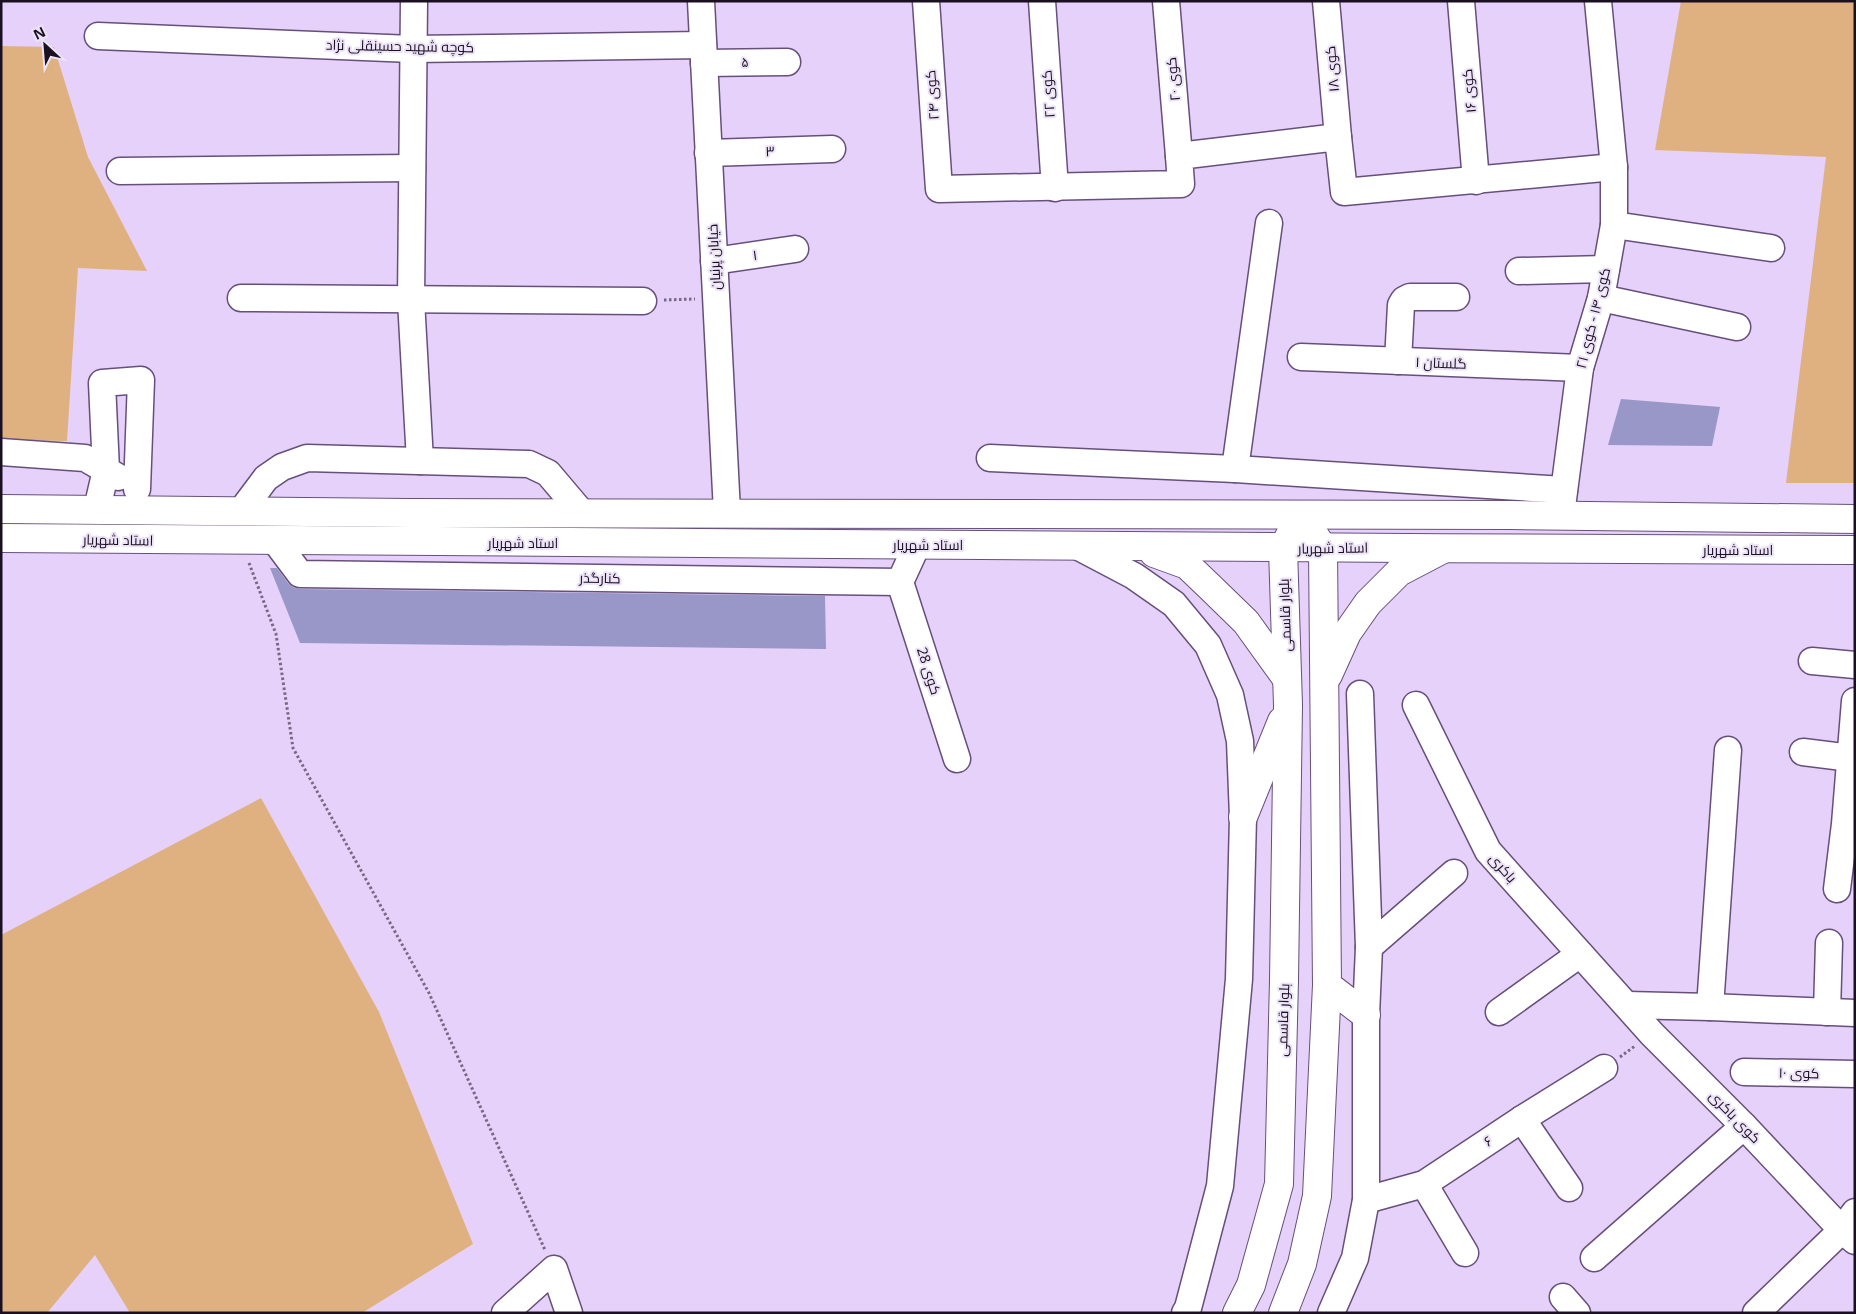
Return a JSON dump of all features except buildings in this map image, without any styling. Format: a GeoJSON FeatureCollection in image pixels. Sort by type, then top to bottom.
{"type":"FeatureCollection","features":[{"type":"Feature","properties":{"kind":"main road"},"geometry":{"type":"LineString","coordinates":[[1,509],[97,510],[142,499],[242,510],[314,511],[1299,515],[1562,503],[1855,519]]}},
{"type":"Feature","properties":{"kind":"main road"},"geometry":{"type":"LineString","coordinates":[[314,511],[314,542]]}},
{"type":"Feature","properties":{"kind":"main road"},"geometry":{"type":"LineString","coordinates":[[1284,1313],[1302,1264],[1317,1196],[1327,985],[1323,548],[1299,515]]}},
{"type":"Feature","properties":{"kind":"main road","name":"بلوار قاسمی"},"geometry":{"type":"LineString","coordinates":[[1237,1313],[1251,1285],[1278,1184],[1284,980],[1288,692],[1283,549],[1299,515]]}},
{"type":"Feature","properties":{"kind":"main road","name":"استاد شهریار"},"geometry":{"type":"LineString","coordinates":[[1,538],[276,542],[1078,546],[1283,549],[1446,547],[1855,550]]}},
{"type":"Feature","properties":{"kind":"main road"},"geometry":{"type":"LineString","coordinates":[[1136,547],[1187,565],[1246,622],[1288,692],[1243,817]]}},
{"type":"Feature","properties":{"kind":"main road"},"geometry":{"type":"LineString","coordinates":[[1325,681],[1347,633],[1368,603],[1399,572],[1446,547]]}},
{"type":"Feature","properties":{"kind":"main road"},"geometry":{"type":"LineString","coordinates":[[1327,985],[1366,1015]]}},
{"type":"Feature","properties":{"kind":"street"},"geometry":{"type":"LineString","coordinates":[[414,1],[412,49],[411,300],[420,461]]}},
{"type":"Feature","properties":{"kind":"street","name":"خیابان پرنیان"},"geometry":{"type":"LineString","coordinates":[[701,1],[727,512]]}},
{"type":"Feature","properties":{"kind":"street","name":"کوی ۲۴"},"geometry":{"type":"LineString","coordinates":[[926,1],[939,189],[1055,188]]}},
{"type":"Feature","properties":{"kind":"street","name":"کوی ۲۲"},"geometry":{"type":"LineString","coordinates":[[1042,1],[1055,188]]}},
{"type":"Feature","properties":{"kind":"street","name":"کوی ۲۰"},"geometry":{"type":"LineString","coordinates":[[1055,188],[1181,184],[1166,1]]}},
{"type":"Feature","properties":{"kind":"street","name":"کوی ۱۸"},"geometry":{"type":"LineString","coordinates":[[1326,1],[1344,192],[1476,181]]}},
{"type":"Feature","properties":{"kind":"street","name":"کوی ۱۶"},"geometry":{"type":"LineString","coordinates":[[1461,1],[1476,181]]}},
{"type":"Feature","properties":{"kind":"street","name":"کوی ۱۴ - کوی ۲۱"},"geometry":{"type":"LineString","coordinates":[[1562,503],[1580,368],[1601,298],[1614,225],[1614,167],[1598,1]]}},
{"type":"Feature","properties":{"kind":"street","name":"کوچه شهید حسینقلی نژاد"},"geometry":{"type":"LineString","coordinates":[[98,36],[412,49],[703,54]]}},
{"type":"Feature","properties":{"kind":"street","name":"۵"},"geometry":{"type":"LineString","coordinates":[[703,54],[787,62]]}},
{"type":"Feature","properties":{"kind":"street"},"geometry":{"type":"LineString","coordinates":[[1179,156],[1338,137]]}},
{"type":"Feature","properties":{"kind":"street","name":"۳"},"geometry":{"type":"LineString","coordinates":[[708,153],[832,149]]}},
{"type":"Feature","properties":{"kind":"street"},"geometry":{"type":"LineString","coordinates":[[1476,181],[1614,167]]}},
{"type":"Feature","properties":{"kind":"street"},"geometry":{"type":"LineString","coordinates":[[120,171],[412,168]]}},
{"type":"Feature","properties":{"kind":"street"},"geometry":{"type":"LineString","coordinates":[[1236,469],[1269,223]]}},
{"type":"Feature","properties":{"kind":"street"},"geometry":{"type":"LineString","coordinates":[[1614,225],[1771,248]]}},
{"type":"Feature","properties":{"kind":"street","name":"۱"},"geometry":{"type":"LineString","coordinates":[[714,261],[795,249]]}},
{"type":"Feature","properties":{"kind":"street"},"geometry":{"type":"LineString","coordinates":[[1519,271],[1606,269]]}},
{"type":"Feature","properties":{"kind":"street"},"geometry":{"type":"LineString","coordinates":[[1398,361],[1401,305],[1404,300],[1410,297],[1456,297]]}},
{"type":"Feature","properties":{"kind":"street"},"geometry":{"type":"LineString","coordinates":[[241,298],[643,301]]}},
{"type":"Feature","properties":{"kind":"street"},"geometry":{"type":"LineString","coordinates":[[1601,298],[1737,327]]}},
{"type":"Feature","properties":{"kind":"street","name":"۱ گلستان"},"geometry":{"type":"LineString","coordinates":[[1301,357],[1580,368]]}},
{"type":"Feature","properties":{"kind":"street"},"geometry":{"type":"LineString","coordinates":[[97,510],[106,470],[102,383],[142,380],[142,499]]}},
{"type":"Feature","properties":{"kind":"street"},"geometry":{"type":"LineString","coordinates":[[1,452],[85,458],[106,470],[142,499]]}},
{"type":"Feature","properties":{"kind":"street"},"geometry":{"type":"LineString","coordinates":[[242,510],[266,478],[282,467],[307,458],[529,464],[548,473],[581,512]]}},
{"type":"Feature","properties":{"kind":"street"},"geometry":{"type":"LineString","coordinates":[[990,458],[1236,469],[1562,503]]}},
{"type":"Feature","properties":{"kind":"street","name":"کنارگذر"},"geometry":{"type":"LineString","coordinates":[[276,542],[300,574],[900,582]]}},
{"type":"Feature","properties":{"kind":"street"},"geometry":{"type":"LineString","coordinates":[[900,582],[917,545]]}},
{"type":"Feature","properties":{"kind":"street"},"geometry":{"type":"LineString","coordinates":[[1078,546],[1134,576],[1174,604],[1208,645],[1230,695],[1240,741],[1243,817],[1239,979],[1220,1186],[1188,1308],[1184,1313]]}},
{"type":"Feature","properties":{"kind":"street","name":"کوی 28"},"geometry":{"type":"LineString","coordinates":[[900,582],[957,759]]}},
{"type":"Feature","properties":{"kind":"street"},"geometry":{"type":"LineString","coordinates":[[1812,661],[1855,665]]}},
{"type":"Feature","properties":{"kind":"street"},"geometry":{"type":"LineString","coordinates":[[1332,1313],[1355,1258],[1366,1200],[1366,1015],[1369,948],[1360,694]]}},
{"type":"Feature","properties":{"kind":"street"},"geometry":{"type":"LineString","coordinates":[[1837,889],[1850,824],[1851,758],[1855,701]]}},
{"type":"Feature","properties":{"kind":"street","name":"باکری"},"geometry":{"type":"LineString","coordinates":[[1416,705],[1488,851],[1627,1005]]}},
{"type":"Feature","properties":{"kind":"street"},"geometry":{"type":"LineString","coordinates":[[1710,1006],[1728,750]]}},
{"type":"Feature","properties":{"kind":"street"},"geometry":{"type":"LineString","coordinates":[[1803,752],[1851,758]]}},
{"type":"Feature","properties":{"kind":"street"},"geometry":{"type":"LineString","coordinates":[[1369,948],[1454,873]]}},
{"type":"Feature","properties":{"kind":"street"},"geometry":{"type":"LineString","coordinates":[[1827,1012],[1829,943]]}},
{"type":"Feature","properties":{"kind":"street"},"geometry":{"type":"LineString","coordinates":[[1498,1012],[1580,954]]}},
{"type":"Feature","properties":{"kind":"street"},"geometry":{"type":"LineString","coordinates":[[1627,1005],[1710,1006],[1855,1013]]}},
{"type":"Feature","properties":{"kind":"street","name":"کوی باکری"},"geometry":{"type":"LineString","coordinates":[[1627,1005],[1652,1034],[1850,1228]]}},
{"type":"Feature","properties":{"kind":"street","name":"۶"},"geometry":{"type":"LineString","coordinates":[[1366,1200],[1424,1184],[1522,1119],[1604,1068]]}},
{"type":"Feature","properties":{"kind":"street","name":"کوی ۱۰"},"geometry":{"type":"LineString","coordinates":[[1744,1072],[1855,1074]]}},
{"type":"Feature","properties":{"kind":"street"},"geometry":{"type":"LineString","coordinates":[[1522,1119],[1569,1188]]}},
{"type":"Feature","properties":{"kind":"street"},"geometry":{"type":"LineString","coordinates":[[1594,1258],[1744,1126]]}},
{"type":"Feature","properties":{"kind":"street"},"geometry":{"type":"LineString","coordinates":[[1424,1184],[1465,1253]]}},
{"type":"Feature","properties":{"kind":"street"},"geometry":{"type":"LineString","coordinates":[[1756,1313],[1850,1228]]}},
{"type":"Feature","properties":{"kind":"street"},"geometry":{"type":"LineString","coordinates":[[505,1313],[554,1269],[568,1313]]}},
{"type":"Feature","properties":{"kind":"path"},"geometry":{"type":"LineString","coordinates":[[643,301],[716,298]]}},
{"type":"Feature","properties":{"kind":"path"},"geometry":{"type":"LineString","coordinates":[[241,541],[276,634],[293,748],[429,994],[554,1269]]}},
{"type":"Feature","properties":{"kind":"path"},"geometry":{"type":"LineString","coordinates":[[1604,1068],[1652,1034]]}},
{"type":"Feature","properties":{"kind":"shaded area"},"geometry":{"type":"Polygon","coordinates":[[[1681,1],[1855,1],[1855,483],[1786,483],[1826,157],[1655,150],[1681,1]]]}},
{"type":"Feature","properties":{"kind":"shaded area"},"geometry":{"type":"Polygon","coordinates":[[[1,46],[54,47],[88,157],[147,271],[78,268],[67,441],[1,440],[1,46]]]}},
{"type":"Feature","properties":{"kind":"shaded area"},"geometry":{"type":"Polygon","coordinates":[[[261,798],[379,1012],[473,1244],[362,1313],[130,1313],[95,1255],[47,1313],[1,1313],[1,935],[261,798]]]}}]}
